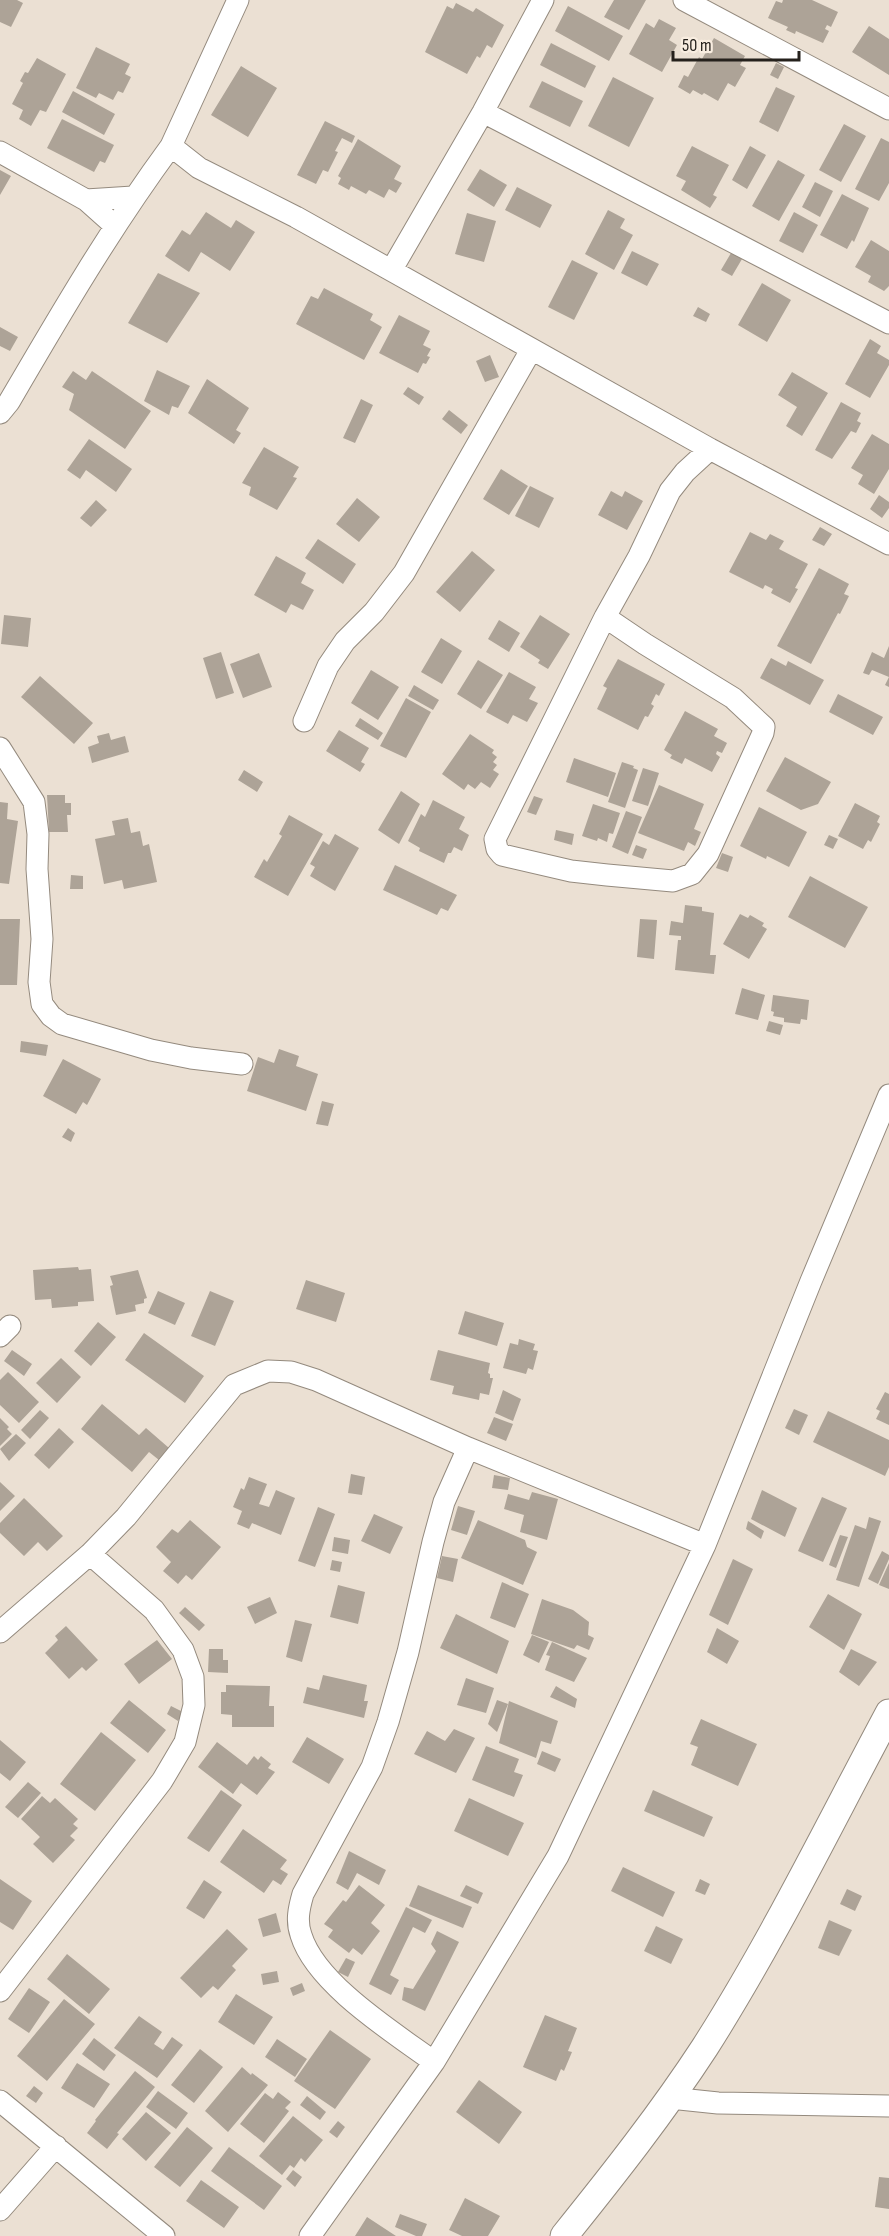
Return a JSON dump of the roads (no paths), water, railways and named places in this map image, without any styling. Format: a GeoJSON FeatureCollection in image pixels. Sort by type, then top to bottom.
{"type":"FeatureCollection","features":[{"type":"Feature","properties":{"kind":"main road"},"geometry":{"type":"LineString","coordinates":[[564,2236],[657,2118],[705,2046],[782,1917],[889,1713]]}},
{"type":"Feature","properties":{"kind":"street"},"geometry":{"type":"LineString","coordinates":[[0,413],[9,402],[114,225],[171,146],[238,0]]}},
{"type":"Feature","properties":{"kind":"street"},"geometry":{"type":"LineString","coordinates":[[392,269],[483,112],[543,0]]}},
{"type":"Feature","properties":{"kind":"street"},"geometry":{"type":"LineString","coordinates":[[684,0],[889,109]]}},
{"type":"Feature","properties":{"kind":"street"},"geometry":{"type":"LineString","coordinates":[[483,112],[889,323]]}},
{"type":"Feature","properties":{"kind":"street"},"geometry":{"type":"LineString","coordinates":[[171,146],[199,168],[392,269],[531,350],[889,544]]}},
{"type":"Feature","properties":{"kind":"street"},"geometry":{"type":"LineString","coordinates":[[0,152],[86,200],[114,225]]}},
{"type":"Feature","properties":{"kind":"street"},"geometry":{"type":"LineString","coordinates":[[86,200],[134,197]]}},
{"type":"Feature","properties":{"kind":"street"},"geometry":{"type":"LineString","coordinates":[[304,722],[328,666],[345,641],[374,612],[404,573],[531,350]]}},
{"type":"Feature","properties":{"kind":"street"},"geometry":{"type":"LineString","coordinates":[[605,617],[733,698],[764,727],[708,854],[692,874],[673,881],[571,871],[502,855],[497,849],[495,839],[605,617],[639,556],[670,491],[685,472],[710,449]]}},
{"type":"Feature","properties":{"kind":"street"},"geometry":{"type":"LineString","coordinates":[[0,748],[34,802],[38,834],[37,869],[42,939],[39,982],[42,1005],[62,1024],[152,1050],[191,1058],[242,1064]]}},
{"type":"Feature","properties":{"kind":"street"},"geometry":{"type":"LineString","coordinates":[[310,2236],[434,2062],[558,1856],[705,1545],[811,1281],[889,1095]]}},
{"type":"Feature","properties":{"kind":"street"},"geometry":{"type":"LineString","coordinates":[[3,1623],[46,1593],[90,1554],[126,1517],[234,1385],[268,1371],[291,1372],[316,1380],[468,1448],[705,1545]]}},
{"type":"Feature","properties":{"kind":"street"},"geometry":{"type":"LineString","coordinates":[[434,2062],[358,2005],[325,1975],[309,1955],[300,1934],[298,1915],[303,1894],[372,1767],[388,1722],[408,1652],[444,1502],[468,1448]]}},
{"type":"Feature","properties":{"kind":"street"},"geometry":{"type":"LineString","coordinates":[[0,1990],[162,1781],[185,1742],[194,1705],[193,1677],[183,1650],[154,1610],[90,1554]]}},
{"type":"Feature","properties":{"kind":"street"},"geometry":{"type":"LineString","coordinates":[[670,2098],[718,2103],[889,2106]]}},
{"type":"Feature","properties":{"kind":"street"},"geometry":{"type":"LineString","coordinates":[[0,2101],[164,2236]]}},
{"type":"Feature","properties":{"kind":"street"},"geometry":{"type":"LineString","coordinates":[[0,2210],[56,2146]]}}]}
